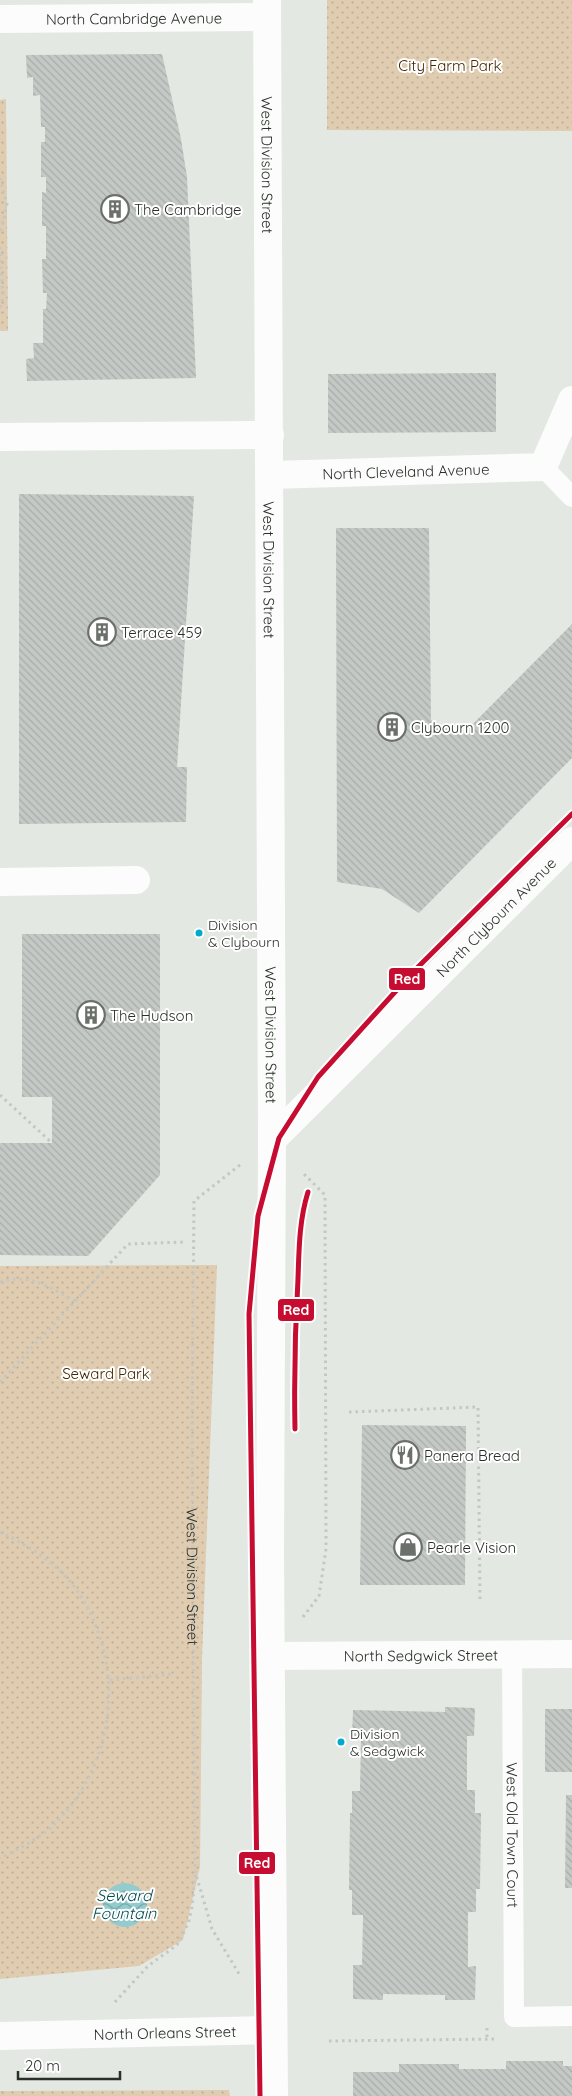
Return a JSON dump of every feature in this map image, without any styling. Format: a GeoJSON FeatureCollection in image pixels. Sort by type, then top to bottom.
{"type":"FeatureCollection","features":[{"type":"Feature","properties":{"kind":"main road","name":"North Cambridge Avenue"},"geometry":{"type":"LineString","coordinates":[[0,19],[266,8]]}},
{"type":"Feature","properties":{"kind":"main road","name":"West Division Street"},"geometry":{"type":"LineString","coordinates":[[266,8],[270,435],[271,1656],[274,2096]]}},
{"type":"Feature","properties":{"kind":"main road"},"geometry":{"type":"LineString","coordinates":[[543,467],[572,400]]}},
{"type":"Feature","properties":{"kind":"main road"},"geometry":{"type":"LineString","coordinates":[[0,437],[270,435]]}},
{"type":"Feature","properties":{"kind":"main road","name":"North Cleveland Avenue"},"geometry":{"type":"LineString","coordinates":[[270,475],[543,467]]}},
{"type":"Feature","properties":{"kind":"main road","name":"North Clybourn Avenue"},"geometry":{"type":"LineString","coordinates":[[272,1140],[572,841]]}},
{"type":"Feature","properties":{"kind":"main road"},"geometry":{"type":"LineString","coordinates":[[0,882],[136,880]]}},
{"type":"Feature","properties":{"kind":"main road","name":"North Sedgwick Street"},"geometry":{"type":"LineString","coordinates":[[271,1656],[572,1654]]}},
{"type":"Feature","properties":{"kind":"main road","name":"North Orleans Street"},"geometry":{"type":"LineString","coordinates":[[0,2036],[273,2030]]}},
{"type":"Feature","properties":{"kind":"lane"},"geometry":{"type":"LineString","coordinates":[[543,467],[572,497]]}},
{"type":"Feature","properties":{"kind":"lane","name":"West Old Town Court"},"geometry":{"type":"LineString","coordinates":[[512,1654],[514,2017],[572,2016]]}},
{"type":"Feature","properties":{"kind":"path"},"geometry":{"type":"LineString","coordinates":[[0,178],[7,204],[0,235]]}},
{"type":"Feature","properties":{"kind":"path"},"geometry":{"type":"LineString","coordinates":[[0,247],[4,297],[0,309]]}},
{"type":"Feature","properties":{"kind":"path"},"geometry":{"type":"LineString","coordinates":[[0,1095],[52,1143]]}},
{"type":"Feature","properties":{"kind":"path"},"geometry":{"type":"LineString","coordinates":[[272,1140],[325,1195],[326,1549],[319,1596],[301,1618]]}},
{"type":"Feature","properties":{"kind":"path","name":"West Division Street"},"geometry":{"type":"LineString","coordinates":[[243,1980],[212,1929],[195,1872],[192,1430],[194,1201],[272,1140]]}},
{"type":"Feature","properties":{"kind":"path"},"geometry":{"type":"LineString","coordinates":[[0,1382],[128,1244],[185,1242]]}},
{"type":"Feature","properties":{"kind":"path"},"geometry":{"type":"LineString","coordinates":[[0,1282],[16,1277],[38,1281],[75,1301]]}},
{"type":"Feature","properties":{"kind":"path"},"geometry":{"type":"LineString","coordinates":[[349,1412],[478,1407],[480,1602]]}},
{"type":"Feature","properties":{"kind":"path"},"geometry":{"type":"LineString","coordinates":[[0,1532],[35,1550],[72,1585],[98,1630],[110,1680],[106,1735],[84,1787],[48,1829],[0,1858]]}},
{"type":"Feature","properties":{"kind":"path"},"geometry":{"type":"LineString","coordinates":[[110,1680],[173,1674]]}},
{"type":"Feature","properties":{"kind":"path","name":"North Orleans Street"},"geometry":{"type":"LineString","coordinates":[[86,2034],[148,1966],[177,1945],[188,1924],[192,1907],[195,1872]]}},
{"type":"Feature","properties":{"kind":"path"},"geometry":{"type":"LineString","coordinates":[[329,2041],[506,2039]]}},
{"type":"Feature","properties":{"kind":"green space","name":"City Farm Park"},"geometry":{"type":"Polygon","coordinates":[[[327,0],[572,0],[572,131],[327,130],[327,0]]]}},
{"type":"Feature","properties":{"kind":"green space"},"geometry":{"type":"Polygon","coordinates":[[[6,99],[8,331],[0,331],[0,100],[6,99]]]}},
{"type":"Feature","properties":{"kind":"green space","name":"Seward Park"},"geometry":{"type":"Polygon","coordinates":[[[217,1265],[202,1659],[200,1867],[183,1940],[139,1966],[0,1979],[0,1266],[217,1265]]]}},
{"type":"Feature","properties":{"kind":"green space"},"geometry":{"type":"Polygon","coordinates":[[[229,2090],[230,2096],[0,2096],[0,2091],[229,2090]]]}},
{"type":"Feature","properties":{"kind":"water","name":"Seward Fountain"},"geometry":{"type":"Polygon","coordinates":[[[129,1883],[141,1889],[146,1896],[146,1914],[141,1921],[134,1926],[121,1927],[113,1924],[106,1917],[103,1901],[106,1893],[113,1886],[129,1883]]]}},
{"type":"Feature","properties":{"kind":"building","name":"The Cambridge"},"geometry":{"type":"Polygon","coordinates":[[[162,54],[181,139],[187,177],[196,378],[27,381],[26,359],[34,358],[33,343],[43,343],[43,309],[46,309],[47,293],[43,293],[42,259],[46,259],[46,226],[42,226],[42,192],[46,193],[46,177],[41,177],[41,142],[45,142],[45,127],[41,127],[40,95],[33,96],[33,77],[27,78],[26,55],[162,54]]]}},
{"type":"Feature","properties":{"kind":"building"},"geometry":{"type":"Polygon","coordinates":[[[496,373],[496,432],[328,433],[328,374],[496,373]]]}},
{"type":"Feature","properties":{"kind":"building","name":"Terrace 459"},"geometry":{"type":"Polygon","coordinates":[[[19,494],[194,496],[177,767],[187,767],[186,822],[19,824],[19,494]]]}},
{"type":"Feature","properties":{"kind":"building","name":"Clybourn 1200"},"geometry":{"type":"Polygon","coordinates":[[[336,528],[429,528],[431,720],[463,734],[572,624],[572,758],[419,913],[382,889],[337,882],[336,528]]]}},
{"type":"Feature","properties":{"kind":"building","name":"The Hudson"},"geometry":{"type":"Polygon","coordinates":[[[22,934],[160,934],[160,1175],[88,1256],[0,1255],[0,1143],[52,1143],[52,1097],[22,1097],[22,934]]]}},
{"type":"Feature","properties":{"kind":"building"},"geometry":{"type":"Polygon","coordinates":[[[362,1425],[466,1426],[465,1585],[360,1585],[362,1425]]]}},
{"type":"Feature","properties":{"kind":"building"},"geometry":{"type":"Polygon","coordinates":[[[445,1707],[475,1708],[474,1736],[467,1736],[467,1790],[475,1790],[475,1813],[481,1813],[480,1889],[476,1889],[476,1912],[468,1912],[468,1967],[476,1966],[475,2000],[445,2000],[445,1995],[383,1994],[383,2000],[353,1999],[353,1965],[362,1965],[363,1915],[352,1915],[352,1890],[349,1890],[352,1791],[360,1791],[361,1737],[352,1737],[353,1710],[445,1712],[445,1707]]]}},
{"type":"Feature","properties":{"kind":"building"},"geometry":{"type":"Polygon","coordinates":[[[545,1709],[572,1709],[572,1772],[545,1772],[545,1709]]]}},
{"type":"Feature","properties":{"kind":"building"},"geometry":{"type":"Polygon","coordinates":[[[566,1795],[572,1795],[572,1888],[565,1888],[566,1795]]]}},
{"type":"Feature","properties":{"kind":"building"},"geometry":{"type":"Polygon","coordinates":[[[506,2061],[563,2061],[563,2066],[572,2066],[572,2096],[353,2096],[353,2072],[399,2072],[399,2064],[459,2064],[459,2069],[506,2069],[506,2061]]]}},
{"type":"Feature","properties":{"kind":"transit line","name":"Red"},"geometry":{"type":"LineString","coordinates":[[260,2096],[249,1314],[258,1216],[279,1138],[318,1077],[414,971],[572,814]]}},
{"type":"Feature","properties":{"kind":"transit line","name":"Red"},"geometry":{"type":"LineString","coordinates":[[295,1429],[295,1354],[299,1246],[308,1192]]}},
{"type":"Feature","properties":{"kind":"place","name":"The Cambridge"},"geometry":{"type":"Point","coordinates":[115,209]}},
{"type":"Feature","properties":{"kind":"place","name":"Terrace 459"},"geometry":{"type":"Point","coordinates":[102,632]}},
{"type":"Feature","properties":{"kind":"place","name":"Clybourn 1200"},"geometry":{"type":"Point","coordinates":[392,727]}},
{"type":"Feature","properties":{"kind":"place","name":"Division & Clybourn"},"geometry":{"type":"Point","coordinates":[199,933]}},
{"type":"Feature","properties":{"kind":"place","name":"The Hudson"},"geometry":{"type":"Point","coordinates":[91,1015]}},
{"type":"Feature","properties":{"kind":"place","name":"Panera Bread"},"geometry":{"type":"Point","coordinates":[405,1455]}},
{"type":"Feature","properties":{"kind":"place","name":"Pearle Vision"},"geometry":{"type":"Point","coordinates":[408,1547]}},
{"type":"Feature","properties":{"kind":"place","name":"Division & Sedgwick"},"geometry":{"type":"Point","coordinates":[341,1742]}}]}
